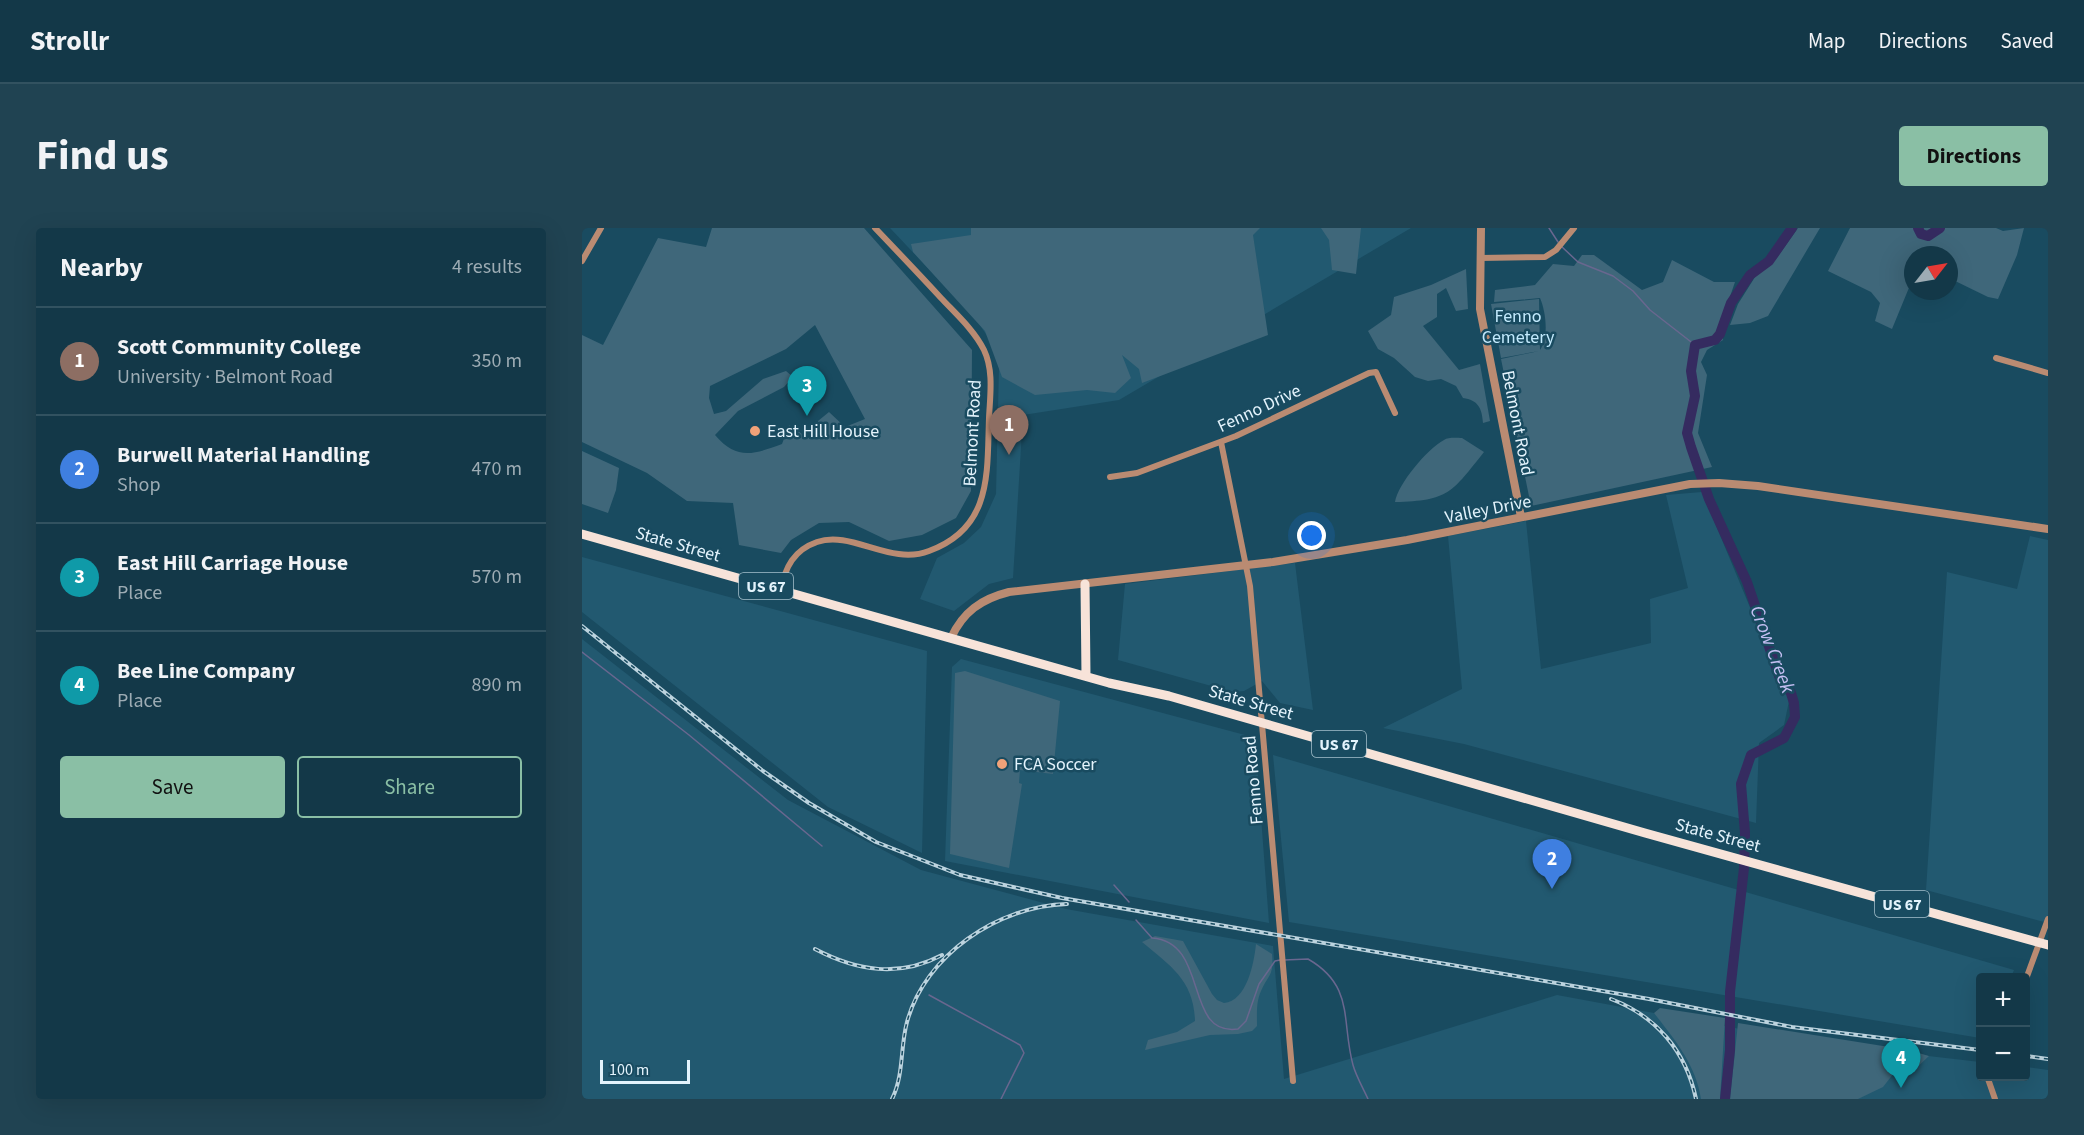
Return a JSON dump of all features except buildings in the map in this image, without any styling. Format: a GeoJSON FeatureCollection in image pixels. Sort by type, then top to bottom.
{"type":"FeatureCollection","features":[{"type":"Feature","properties":{"kind":"main road","name":"State Street"},"geometry":{"type":"LineString","coordinates":[[582,534],[1086,676],[1169,696],[2044,944]]}},
{"type":"Feature","properties":{"kind":"main road"},"geometry":{"type":"LineString","coordinates":[[1085,584],[1086,676]]}},
{"type":"Feature","properties":{"kind":"street"},"geometry":{"type":"LineString","coordinates":[[582,261],[601,228]]}},
{"type":"Feature","properties":{"kind":"street","name":"Belmont Road"},"geometry":{"type":"LineString","coordinates":[[781,590],[784,572],[792,558],[818,542],[832,540],[847,542],[898,555],[926,553],[945,545],[960,535],[974,518],[984,496],[987,478],[991,381],[985,352],[970,329],[875,228]]}},
{"type":"Feature","properties":{"kind":"street","name":"Belmont Road"},"geometry":{"type":"LineString","coordinates":[[1481,228],[1479,287],[1482,324],[1521,517]]}},
{"type":"Feature","properties":{"kind":"street"},"geometry":{"type":"LineString","coordinates":[[1480,258],[1540,258],[1549,255],[1574,228]]}},
{"type":"Feature","properties":{"kind":"street"},"geometry":{"type":"LineString","coordinates":[[1996,358],[2048,373]]}},
{"type":"Feature","properties":{"kind":"street","name":"Fenno Drive"},"geometry":{"type":"LineString","coordinates":[[1110,477],[1137,473],[1221,442],[1369,373],[1376,372],[1395,413]]}},
{"type":"Feature","properties":{"kind":"street","name":"Fenno Road"},"geometry":{"type":"LineString","coordinates":[[1221,442],[1247,564],[1263,723],[1293,1081]]}},
{"type":"Feature","properties":{"kind":"street","name":"Valley Drive"},"geometry":{"type":"LineString","coordinates":[[951,638],[960,619],[986,600],[1008,592],[1247,564],[1407,540],[1690,484],[1719,483],[2048,529]]}},
{"type":"Feature","properties":{"kind":"street"},"geometry":{"type":"LineString","coordinates":[[2028,973],[2044,944],[2048,919]]}},
{"type":"Feature","properties":{"kind":"street"},"geometry":{"type":"LineString","coordinates":[[1988,1081],[1995,1099]]}},
{"type":"Feature","properties":{"kind":"shaded area"},"geometry":{"type":"Polygon","coordinates":[[[890,228],[1411,228],[1119,400],[1023,415],[1013,578],[989,584],[954,611],[920,599],[937,558],[964,543],[981,527],[996,494],[999,367],[991,342],[976,319],[890,228]]]}},
{"type":"Feature","properties":{"kind":"shaded area"},"geometry":{"type":"Polygon","coordinates":[[[1702,492],[1789,701],[1784,725],[1759,743],[1756,823],[1464,744],[1383,728],[1462,689],[1448,536],[1526,521],[1541,669],[1651,643],[1650,599],[1688,588],[1666,495],[1702,492]]]}},
{"type":"Feature","properties":{"kind":"shaded area"},"geometry":{"type":"Polygon","coordinates":[[[2030,536],[2048,540],[2048,923],[1926,890],[1947,572],[2017,589],[2030,536]]]}},
{"type":"Feature","properties":{"kind":"shaded area"},"geometry":{"type":"Polygon","coordinates":[[[582,557],[927,651],[922,853],[828,807],[582,612],[582,557]]]}},
{"type":"Feature","properties":{"kind":"shaded area"},"geometry":{"type":"Polygon","coordinates":[[[1295,563],[1313,710],[1280,703],[1262,681],[1244,691],[1233,692],[1118,660],[1125,584],[1295,563]]]}},
{"type":"Feature","properties":{"kind":"shaded area"},"geometry":{"type":"Polygon","coordinates":[[[582,639],[788,800],[921,870],[1066,909],[1273,946],[1284,1079],[1557,995],[1751,1031],[1757,1099],[582,1099],[582,639]]]}},
{"type":"Feature","properties":{"kind":"shaded area"},"geometry":{"type":"Polygon","coordinates":[[[961,659],[1245,735],[1256,750],[1269,923],[945,861],[952,667],[961,659]]]}},
{"type":"Feature","properties":{"kind":"shaded area"},"geometry":{"type":"Polygon","coordinates":[[[1273,755],[2014,970],[2013,973],[1976,973],[1976,1037],[1289,922],[1273,755]]]}},
{"type":"Feature","properties":{"kind":"shaded area"},"geometry":{"type":"Polygon","coordinates":[[[1894,1052],[1976,1062],[1976,1081],[2030,1081],[2030,1068],[2048,1070],[2048,1099],[1825,1099],[1894,1052]]]}},
{"type":"Feature","properties":{"kind":"green space"},"geometry":{"type":"Polygon","coordinates":[[[712,228],[864,228],[972,350],[971,491],[956,518],[922,535],[889,541],[849,522],[819,523],[791,540],[781,553],[739,545],[733,503],[687,501],[647,473],[582,442],[582,335],[603,345],[658,238],[706,247],[712,228]],[[815,325],[786,349],[710,386],[709,398],[714,414],[726,411],[763,379],[786,371],[793,377],[784,387],[738,411],[715,435],[738,452],[754,452],[782,444],[789,425],[808,438],[821,434],[818,421],[829,412],[845,427],[865,419],[815,325]]]}},
{"type":"Feature","properties":{"kind":"green space"},"geometry":{"type":"Polygon","coordinates":[[[971,228],[1260,228],[1253,235],[1268,335],[1142,383],[1139,369],[1122,355],[1131,378],[1115,393],[1087,390],[1035,395],[1002,377],[985,331],[913,252],[911,244],[971,235],[971,228]]]}},
{"type":"Feature","properties":{"kind":"green space"},"geometry":{"type":"Polygon","coordinates":[[[1321,228],[1361,228],[1356,274],[1332,270],[1329,240],[1321,228]]]}},
{"type":"Feature","properties":{"kind":"green space"},"geometry":{"type":"Polygon","coordinates":[[[1798,228],[1820,228],[1768,316],[1750,323],[1730,325],[1738,304],[1755,277],[1776,259],[1798,228]]]}},
{"type":"Feature","properties":{"kind":"green space"},"geometry":{"type":"Polygon","coordinates":[[[1850,228],[1996,228],[2003,231],[2024,228],[2017,255],[1998,299],[1988,297],[1958,282],[1958,246],[1904,246],[1904,300],[1892,329],[1875,321],[1880,303],[1871,292],[1828,271],[1850,228]]]}},
{"type":"Feature","properties":{"kind":"green space","name":"Fenno Cemetery"},"geometry":{"type":"Polygon","coordinates":[[[1582,255],[1594,255],[1642,290],[1663,282],[1672,260],[1714,282],[1735,282],[1720,326],[1723,340],[1707,350],[1701,362],[1707,375],[1698,433],[1712,467],[1531,506],[1501,359],[1539,351],[1501,358],[1491,304],[1539,299],[1540,350],[1545,338],[1546,324],[1540,298],[1494,302],[1495,290],[1535,285],[1553,264],[1574,266],[1582,255]]]}},
{"type":"Feature","properties":{"kind":"green space"},"geometry":{"type":"Polygon","coordinates":[[[1466,269],[1468,309],[1456,311],[1446,288],[1437,294],[1437,317],[1423,326],[1459,370],[1480,364],[1490,421],[1483,423],[1482,413],[1476,403],[1463,398],[1456,386],[1441,379],[1428,381],[1415,377],[1394,358],[1378,349],[1368,331],[1391,315],[1394,297],[1431,285],[1466,269]]]}},
{"type":"Feature","properties":{"kind":"green space"},"geometry":{"type":"Polygon","coordinates":[[[1462,438],[1484,452],[1456,485],[1448,492],[1438,496],[1395,502],[1407,477],[1430,451],[1446,439],[1462,438]]]}},
{"type":"Feature","properties":{"kind":"green space"},"geometry":{"type":"Polygon","coordinates":[[[582,451],[619,468],[616,490],[608,513],[582,504],[582,451]]]}},
{"type":"Feature","properties":{"kind":"green space","name":"FCA Soccer"},"geometry":{"type":"Polygon","coordinates":[[[965,671],[1060,701],[1053,774],[1020,770],[1019,783],[1022,784],[1009,868],[950,854],[955,673],[965,671]]]}},
{"type":"Feature","properties":{"kind":"green space"},"geometry":{"type":"Polygon","coordinates":[[[1155,936],[1183,941],[1212,994],[1224,1003],[1232,1001],[1244,988],[1251,970],[1256,944],[1272,954],[1272,971],[1258,999],[1257,1026],[1252,1031],[1238,1034],[1210,1035],[1145,1050],[1148,1040],[1177,1032],[1195,1021],[1190,995],[1179,976],[1142,942],[1155,936]]]}},
{"type":"Feature","properties":{"kind":"green space"},"geometry":{"type":"Polygon","coordinates":[[[1660,1008],[1725,1018],[1720,1099],[1701,1099],[1689,1064],[1677,1043],[1654,1013],[1660,1008]]]}},
{"type":"Feature","properties":{"kind":"green space"},"geometry":{"type":"Polygon","coordinates":[[[1738,1023],[1908,1050],[1929,1056],[1913,1071],[1901,1068],[1883,1087],[1858,1099],[1730,1099],[1738,1023]]]}},
{"type":"Feature","properties":{"kind":"waterway"},"geometry":{"type":"LineString","coordinates":[[1549,228],[1558,242]]}},
{"type":"Feature","properties":{"kind":"waterway","name":"Crow Creek"},"geometry":{"type":"LineString","coordinates":[[1725,1099],[1730,1050],[1730,992],[1744,868],[1745,833],[1741,784],[1751,755],[1784,738],[1795,717],[1791,693],[1779,676],[1747,582],[1709,499],[1691,447],[1687,433],[1695,396],[1691,371],[1695,345],[1715,340],[1720,334],[1731,303],[1750,275],[1769,261],[1792,228]]}},
{"type":"Feature","properties":{"kind":"waterway","name":"Crow Creek"},"geometry":{"type":"LineString","coordinates":[[1918,228],[1921,234],[1928,236],[1940,228]]}},
{"type":"Feature","properties":{"kind":"waterway"},"geometry":{"type":"LineString","coordinates":[[1561,246],[1578,262],[1613,276],[1633,291],[1650,310],[1695,345]]}},
{"type":"Feature","properties":{"kind":"waterway"},"geometry":{"type":"LineString","coordinates":[[582,652],[689,735],[822,846]]}},
{"type":"Feature","properties":{"kind":"waterway"},"geometry":{"type":"LineString","coordinates":[[1114,885],[1129,902]]}},
{"type":"Feature","properties":{"kind":"waterway"},"geometry":{"type":"LineString","coordinates":[[1136,920],[1152,938],[1170,943],[1182,955],[1202,1005],[1210,1019],[1221,1028],[1238,1029],[1246,1021],[1259,984],[1275,961],[1280,960]]}},
{"type":"Feature","properties":{"kind":"waterway"},"geometry":{"type":"LineString","coordinates":[[1284,960],[1308,959],[1333,981],[1344,1006],[1353,1065],[1368,1099]]}},
{"type":"Feature","properties":{"kind":"waterway"},"geometry":{"type":"LineString","coordinates":[[929,995],[1020,1045],[1024,1053],[1001,1099]]}},
{"type":"Feature","properties":{"kind":"railway"},"geometry":{"type":"LineString","coordinates":[[582,626],[763,771],[809,803],[876,842],[960,875],[1062,898],[1649,999],[1792,1027],[1976,1050]]}},
{"type":"Feature","properties":{"kind":"railway"},"geometry":{"type":"LineString","coordinates":[[892,1099],[900,1071],[907,1022],[916,998],[930,976],[947,956],[968,939],[1015,914],[1041,907],[1067,904]]}},
{"type":"Feature","properties":{"kind":"railway"},"geometry":{"type":"LineString","coordinates":[[815,949],[862,967],[878,969],[910,967],[942,955]]}},
{"type":"Feature","properties":{"kind":"railway"},"geometry":{"type":"LineString","coordinates":[[1611,999],[1642,1015],[1667,1037],[1685,1066],[1696,1099]]}},
{"type":"Feature","properties":{"kind":"railway"},"geometry":{"type":"LineString","coordinates":[[2030,1057],[2048,1059]]}},
{"type":"Feature","properties":{"kind":"place","name":"East Hill Carriage House"},"geometry":{"type":"Point","coordinates":[807,416]}},
{"type":"Feature","properties":{"kind":"place","name":"East Hill House"},"geometry":{"type":"Point","coordinates":[755,431]}},
{"type":"Feature","properties":{"kind":"place","name":"Scott Community College"},"geometry":{"type":"Point","coordinates":[1009,455]}},
{"type":"Feature","properties":{"kind":"place","name":"FCA Soccer"},"geometry":{"type":"Point","coordinates":[1002,764]}},
{"type":"Feature","properties":{"kind":"place","name":"Burwell Material Handling"},"geometry":{"type":"Point","coordinates":[1552,889]}},
{"type":"Feature","properties":{"kind":"place","name":"Bee Line Company"},"geometry":{"type":"Point","coordinates":[1901,1088]}}]}
